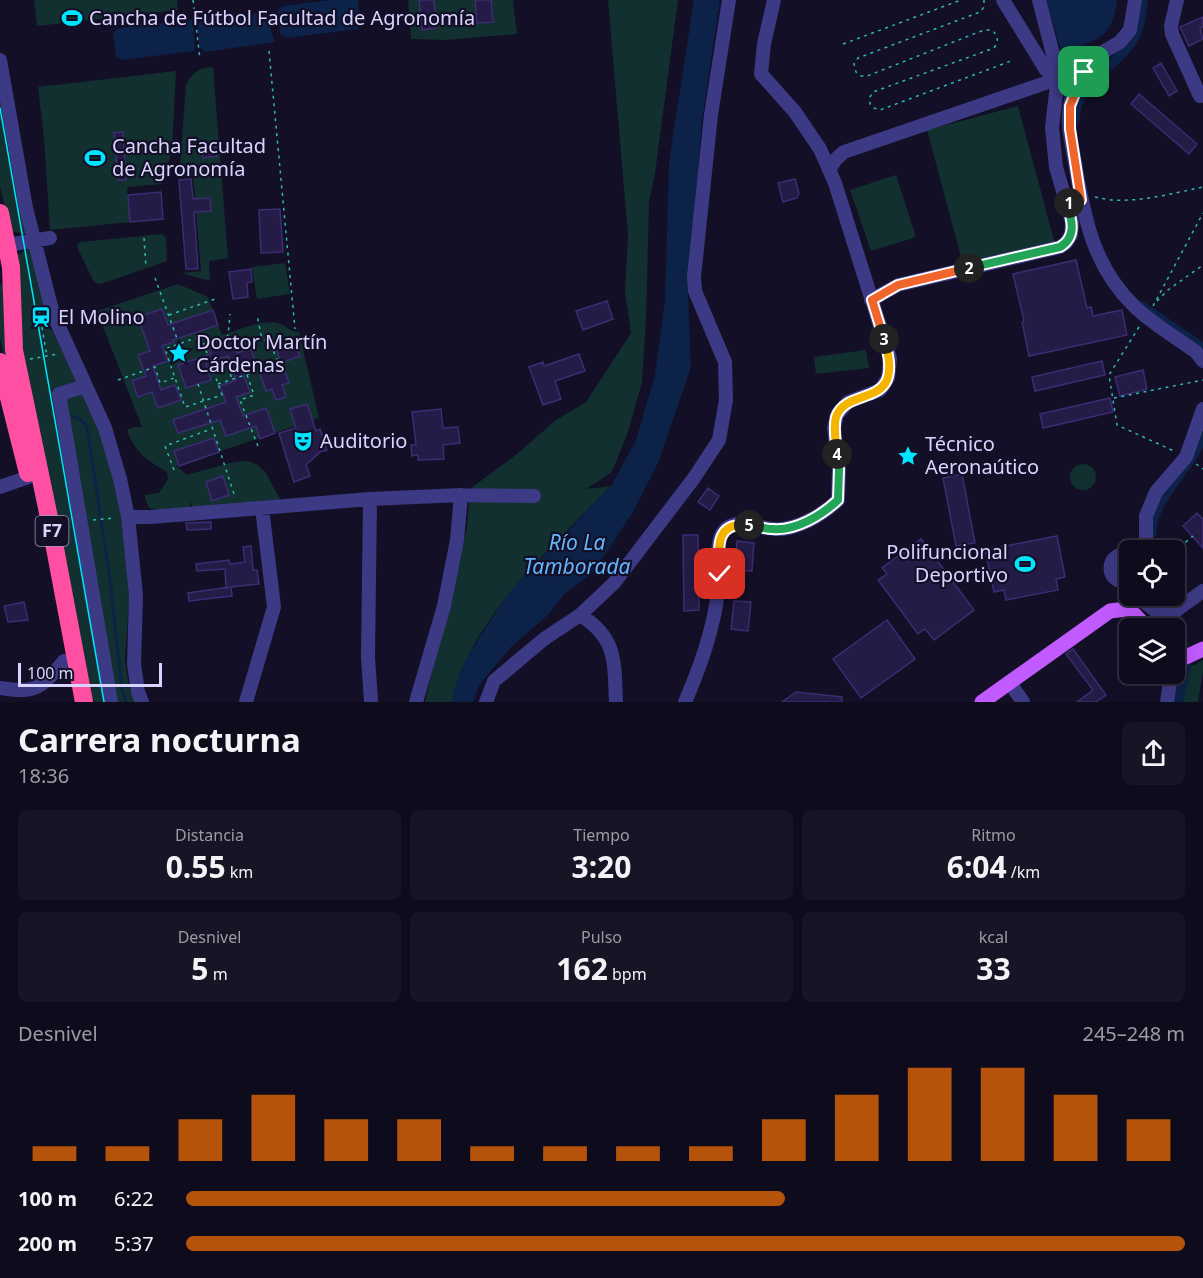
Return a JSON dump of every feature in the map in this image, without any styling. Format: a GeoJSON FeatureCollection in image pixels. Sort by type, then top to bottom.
{"type":"FeatureCollection","features":[{"type":"Feature","properties":{"kind":"highway","name":"F7"},"geometry":{"type":"LineString","coordinates":[[0,213],[12,332],[4,362],[6,404],[29,477],[72,702]]}},
{"type":"Feature","properties":{"kind":"highway","name":"F7"},"geometry":{"type":"LineString","coordinates":[[4,362],[84,702]]}},
{"type":"Feature","properties":{"kind":"main road"},"geometry":{"type":"LineString","coordinates":[[982,702],[1110,611],[1126,609],[1138,618]]}},
{"type":"Feature","properties":{"kind":"street"},"geometry":{"type":"LineString","coordinates":[[486,702],[494,681],[544,639],[580,615],[614,583],[694,478],[719,440],[726,400],[725,362],[695,291],[694,277],[711,115],[729,0]]}},
{"type":"Feature","properties":{"kind":"street"},"geometry":{"type":"LineString","coordinates":[[685,702],[697,674],[718,604],[719,546],[722,533],[730,526],[745,524],[775,530],[803,524],[827,511],[838,500],[839,469],[834,428],[837,415],[848,402],[880,390],[888,378],[890,358],[850,228],[829,170],[820,149],[795,112],[761,74],[764,44],[774,0]]}},
{"type":"Feature","properties":{"kind":"street"},"geometry":{"type":"LineString","coordinates":[[1003,0],[1046,70],[1057,79]]}},
{"type":"Feature","properties":{"kind":"street"},"geometry":{"type":"LineString","coordinates":[[872,300],[898,285],[1060,247],[1071,235],[1072,222],[1056,166],[1052,128],[1057,79],[1056,66],[1039,0]]}},
{"type":"Feature","properties":{"kind":"street"},"geometry":{"type":"LineString","coordinates":[[829,170],[844,152],[1057,79],[1120,42],[1130,30],[1135,0]]}},
{"type":"Feature","properties":{"kind":"street"},"geometry":{"type":"LineString","coordinates":[[1177,0],[1171,26],[1172,34],[1200,96],[1203,94]]}},
{"type":"Feature","properties":{"kind":"street"},"geometry":{"type":"LineString","coordinates":[[0,60],[24,197],[53,314],[105,428],[120,479],[128,517],[136,596],[134,663],[138,692],[142,702]]}},
{"type":"Feature","properties":{"kind":"street"},"geometry":{"type":"LineString","coordinates":[[1086,62],[1070,106],[1070,129],[1081,200],[1093,247],[1106,271],[1135,307],[1197,352],[1203,361]]}},
{"type":"Feature","properties":{"kind":"street"},"geometry":{"type":"LineString","coordinates":[[1067,204],[1081,200]]}},
{"type":"Feature","properties":{"kind":"street"},"geometry":{"type":"LineString","coordinates":[[3,242],[50,238]]}},
{"type":"Feature","properties":{"kind":"street"},"geometry":{"type":"LineString","coordinates":[[86,386],[59,394],[111,702]]}},
{"type":"Feature","properties":{"kind":"street"},"geometry":{"type":"LineString","coordinates":[[1146,540],[1146,516],[1156,492],[1190,460],[1203,409]]}},
{"type":"Feature","properties":{"kind":"street"},"geometry":{"type":"LineString","coordinates":[[0,486],[29,477]]}},
{"type":"Feature","properties":{"kind":"street"},"geometry":{"type":"LineString","coordinates":[[128,517],[461,495],[534,496]]}},
{"type":"Feature","properties":{"kind":"street"},"geometry":{"type":"LineString","coordinates":[[416,702],[444,606],[457,540],[461,495]]}},
{"type":"Feature","properties":{"kind":"street"},"geometry":{"type":"LineString","coordinates":[[370,500],[368,657],[370,702]]}},
{"type":"Feature","properties":{"kind":"street"},"geometry":{"type":"LineString","coordinates":[[246,702],[274,607],[262,508]]}},
{"type":"Feature","properties":{"kind":"street"},"geometry":{"type":"LineString","coordinates":[[1119,556],[1110,566],[1110,572],[1119,581]]}},
{"type":"Feature","properties":{"kind":"street"},"geometry":{"type":"LineString","coordinates":[[1149,606],[1166,615],[1174,613],[1203,591]]}},
{"type":"Feature","properties":{"kind":"street"},"geometry":{"type":"LineString","coordinates":[[1169,606],[1174,613]]}},
{"type":"Feature","properties":{"kind":"street"},"geometry":{"type":"LineString","coordinates":[[580,615],[596,627],[614,654],[616,702]]}},
{"type":"Feature","properties":{"kind":"street"},"geometry":{"type":"LineString","coordinates":[[0,688],[23,692],[34,688],[48,680],[64,661]]}},
{"type":"Feature","properties":{"kind":"street"},"geometry":{"type":"LineString","coordinates":[[1010,682],[1023,702]]}},
{"type":"Feature","properties":{"kind":"street"},"geometry":{"type":"LineString","coordinates":[[1167,702],[1170,684]]}},
{"type":"Feature","properties":{"kind":"path"},"geometry":{"type":"LineString","coordinates":[[193,0],[200,59]]}},
{"type":"Feature","properties":{"kind":"path"},"geometry":{"type":"LineString","coordinates":[[843,44],[961,0]]}},
{"type":"Feature","properties":{"kind":"path"},"geometry":{"type":"LineString","coordinates":[[984,0],[984,7],[980,12],[858,58],[854,64],[856,72],[861,76],[867,76],[984,30],[992,30],[996,35],[998,42],[994,48],[873,92],[870,104],[880,110],[1011,61]]}},
{"type":"Feature","properties":{"kind":"path"},"geometry":{"type":"LineString","coordinates":[[269,51],[295,329]]}},
{"type":"Feature","properties":{"kind":"path"},"geometry":{"type":"LineString","coordinates":[[1095,196],[1106,200],[1159,196],[1203,187]]}},
{"type":"Feature","properties":{"kind":"path"},"geometry":{"type":"LineString","coordinates":[[1203,213],[1154,304],[1168,290],[1203,265]]}},
{"type":"Feature","properties":{"kind":"path"},"geometry":{"type":"LineString","coordinates":[[144,238],[146,267]]}},
{"type":"Feature","properties":{"kind":"path"},"geometry":{"type":"LineString","coordinates":[[155,278],[179,344]]}},
{"type":"Feature","properties":{"kind":"path"},"geometry":{"type":"LineString","coordinates":[[168,315],[218,298]]}},
{"type":"Feature","properties":{"kind":"path"},"geometry":{"type":"LineString","coordinates":[[37,302],[47,356]]}},
{"type":"Feature","properties":{"kind":"path"},"geometry":{"type":"LineString","coordinates":[[204,344],[228,336],[230,314]]}},
{"type":"Feature","properties":{"kind":"path"},"geometry":{"type":"LineString","coordinates":[[218,384],[279,364],[273,350],[261,336],[258,315]]}},
{"type":"Feature","properties":{"kind":"path"},"geometry":{"type":"LineString","coordinates":[[1146,315],[1109,375],[1118,425],[1190,460],[1203,469]]}},
{"type":"Feature","properties":{"kind":"path"},"geometry":{"type":"LineString","coordinates":[[201,336],[204,344],[222,395],[185,407],[165,349],[201,336]]}},
{"type":"Feature","properties":{"kind":"path"},"geometry":{"type":"LineString","coordinates":[[4,362],[71,352]]}},
{"type":"Feature","properties":{"kind":"path"},"geometry":{"type":"LineString","coordinates":[[211,366],[226,360],[232,379]]}},
{"type":"Feature","properties":{"kind":"path"},"geometry":{"type":"LineString","coordinates":[[118,380],[155,367],[160,383],[175,378]]}},
{"type":"Feature","properties":{"kind":"path"},"geometry":{"type":"LineString","coordinates":[[247,374],[254,395],[240,400],[259,449]]}},
{"type":"Feature","properties":{"kind":"path"},"geometry":{"type":"LineString","coordinates":[[1113,398],[1203,380]]}},
{"type":"Feature","properties":{"kind":"path"},"geometry":{"type":"LineString","coordinates":[[198,384],[236,498]]}},
{"type":"Feature","properties":{"kind":"path"},"geometry":{"type":"LineString","coordinates":[[174,470],[165,446],[212,429]]}},
{"type":"Feature","properties":{"kind":"path"},"geometry":{"type":"LineString","coordinates":[[94,520],[106,518]]}},
{"type":"Feature","properties":{"kind":"path"},"geometry":{"type":"LineString","coordinates":[[1185,543],[1193,536]]}},
{"type":"Feature","properties":{"kind":"green space","name":"Cancha de Fútbol Facultad de Agronomía"},"geometry":{"type":"Polygon","coordinates":[[[34,0],[177,0],[178,10],[37,26],[34,0]]]}},
{"type":"Feature","properties":{"kind":"green space"},"geometry":{"type":"Polygon","coordinates":[[[408,0],[513,0],[517,34],[446,40],[411,39],[408,0]]]}},
{"type":"Feature","properties":{"kind":"green space"},"geometry":{"type":"Polygon","coordinates":[[[608,0],[678,0],[655,173],[649,202],[642,382],[628,432],[612,472],[586,489],[611,486],[540,558],[495,613],[461,671],[452,702],[425,702],[467,527],[470,489],[517,454],[556,420],[586,402],[631,333],[625,291],[628,235],[608,0]]]}},
{"type":"Feature","properties":{"kind":"green space"},"geometry":{"type":"Polygon","coordinates":[[[213,67],[228,258],[209,261],[210,281],[181,273],[201,271],[193,176],[175,177],[180,165],[186,85],[196,72],[203,68],[213,67]]]}},
{"type":"Feature","properties":{"kind":"green space"},"geometry":{"type":"Polygon","coordinates":[[[176,71],[172,152],[161,184],[127,187],[130,222],[50,230],[38,87],[176,71]]]}},
{"type":"Feature","properties":{"kind":"green space"},"geometry":{"type":"Polygon","coordinates":[[[0,75],[28,235],[11,231],[0,187],[0,75]]]}},
{"type":"Feature","properties":{"kind":"green space"},"geometry":{"type":"Polygon","coordinates":[[[1018,106],[1055,244],[964,268],[927,130],[1018,106]]]}},
{"type":"Feature","properties":{"kind":"green space"},"geometry":{"type":"Polygon","coordinates":[[[896,175],[916,237],[871,251],[850,190],[896,175]]]}},
{"type":"Feature","properties":{"kind":"green space"},"geometry":{"type":"Polygon","coordinates":[[[162,234],[166,238],[167,261],[101,284],[94,282],[77,245],[80,242],[162,234]]]}},
{"type":"Feature","properties":{"kind":"green space"},"geometry":{"type":"Polygon","coordinates":[[[30,248],[40,276],[49,324],[92,411],[109,456],[121,518],[130,590],[125,659],[129,686],[135,702],[95,702],[89,695],[22,345],[17,255],[30,248]]]}},
{"type":"Feature","properties":{"kind":"green space"},"geometry":{"type":"Polygon","coordinates":[[[285,263],[290,294],[257,299],[252,267],[285,263]]]}},
{"type":"Feature","properties":{"kind":"green space"},"geometry":{"type":"Polygon","coordinates":[[[6,281],[36,488],[0,339],[0,284],[6,281]]]}},
{"type":"Feature","properties":{"kind":"green space"},"geometry":{"type":"Polygon","coordinates":[[[178,284],[208,297],[222,335],[267,322],[281,324],[299,332],[319,418],[176,466],[187,475],[230,463],[248,461],[258,465],[266,473],[282,503],[193,509],[190,501],[190,517],[149,508],[144,495],[159,493],[168,479],[167,472],[142,455],[130,438],[127,430],[142,427],[97,311],[178,284]]]}},
{"type":"Feature","properties":{"kind":"green space"},"geometry":{"type":"Polygon","coordinates":[[[866,350],[869,368],[816,374],[814,357],[866,350]]]}},
{"type":"Feature","properties":{"kind":"green space"},"geometry":{"type":"Polygon","coordinates":[[[1083,464],[1092,468],[1096,477],[1092,486],[1083,490],[1074,486],[1070,477],[1074,468],[1083,464]]]}},
{"type":"Feature","properties":{"kind":"green space"},"geometry":{"type":"Polygon","coordinates":[[[1203,660],[1198,702],[1172,702],[1175,684],[1185,684],[1185,666],[1194,665],[1203,660]]]}},
{"type":"Feature","properties":{"kind":"water"},"geometry":{"type":"Polygon","coordinates":[[[330,0],[358,0],[360,25],[358,29],[287,38],[280,34],[278,10],[283,6],[330,0]]]}},
{"type":"Feature","properties":{"kind":"water","name":"Río La Tamborada"},"geometry":{"type":"Polygon","coordinates":[[[694,0],[720,0],[702,121],[688,293],[691,367],[659,461],[633,512],[592,574],[566,592],[548,615],[511,647],[480,684],[473,702],[452,702],[455,687],[467,658],[513,588],[611,486],[636,440],[655,375],[665,300],[669,161],[694,0]]]}},
{"type":"Feature","properties":{"kind":"water"},"geometry":{"type":"Polygon","coordinates":[[[1046,0],[1117,0],[1111,24],[1100,37],[1062,54],[1046,0]]]}},
{"type":"Feature","properties":{"kind":"water"},"geometry":{"type":"Polygon","coordinates":[[[262,13],[267,18],[275,42],[206,52],[200,48],[197,25],[202,20],[262,13]]]}},
{"type":"Feature","properties":{"kind":"water"},"geometry":{"type":"Polygon","coordinates":[[[193,20],[194,51],[122,60],[116,56],[113,33],[119,28],[193,20]]]}},
{"type":"Feature","properties":{"kind":"building"},"geometry":{"type":"Polygon","coordinates":[[[419,0],[434,0],[436,28],[422,30],[419,0]]]}},
{"type":"Feature","properties":{"kind":"building"},"geometry":{"type":"Polygon","coordinates":[[[475,0],[491,0],[493,22],[477,23],[475,0]]]}},
{"type":"Feature","properties":{"kind":"building"},"geometry":{"type":"Polygon","coordinates":[[[1203,17],[1203,27],[1200,28],[1203,39],[1189,46],[1180,27],[1203,17]]]}},
{"type":"Feature","properties":{"kind":"building"},"geometry":{"type":"Polygon","coordinates":[[[1161,63],[1177,91],[1169,96],[1153,68],[1161,63]]]}},
{"type":"Feature","properties":{"kind":"building"},"geometry":{"type":"Polygon","coordinates":[[[1139,94],[1197,144],[1189,154],[1131,104],[1139,94]]]}},
{"type":"Feature","properties":{"kind":"building"},"geometry":{"type":"Polygon","coordinates":[[[123,132],[126,180],[118,180],[114,133],[123,132]]]}},
{"type":"Feature","properties":{"kind":"building"},"geometry":{"type":"Polygon","coordinates":[[[216,147],[217,156],[203,158],[202,149],[216,147]]]}},
{"type":"Feature","properties":{"kind":"building"},"geometry":{"type":"Polygon","coordinates":[[[191,179],[193,199],[210,198],[211,211],[194,212],[198,269],[186,269],[179,180],[191,179]]]}},
{"type":"Feature","properties":{"kind":"building"},"geometry":{"type":"Polygon","coordinates":[[[795,179],[799,193],[797,198],[783,202],[778,183],[795,179]]]}},
{"type":"Feature","properties":{"kind":"building"},"geometry":{"type":"Polygon","coordinates":[[[161,192],[163,219],[130,222],[128,195],[161,192]]]}},
{"type":"Feature","properties":{"kind":"building"},"geometry":{"type":"Polygon","coordinates":[[[280,209],[283,252],[261,253],[259,210],[280,209]]]}},
{"type":"Feature","properties":{"kind":"building"},"geometry":{"type":"Polygon","coordinates":[[[1076,260],[1087,308],[1091,307],[1093,316],[1122,310],[1127,335],[1029,356],[1013,274],[1076,260]]]}},
{"type":"Feature","properties":{"kind":"building"},"geometry":{"type":"Polygon","coordinates":[[[251,269],[252,282],[247,283],[248,297],[233,299],[229,272],[251,269]]]}},
{"type":"Feature","properties":{"kind":"building"},"geometry":{"type":"Polygon","coordinates":[[[607,301],[613,319],[583,330],[576,311],[607,301]]]}},
{"type":"Feature","properties":{"kind":"building"},"geometry":{"type":"Polygon","coordinates":[[[162,309],[168,325],[213,310],[218,325],[162,346],[168,361],[153,366],[161,390],[175,385],[181,400],[158,408],[152,392],[138,397],[132,381],[146,376],[138,355],[150,351],[138,317],[162,309]]]}},
{"type":"Feature","properties":{"kind":"building"},"geometry":{"type":"Polygon","coordinates":[[[231,337],[237,353],[251,349],[256,364],[241,369],[250,392],[236,397],[243,416],[266,408],[275,433],[260,439],[256,426],[226,436],[220,420],[178,433],[173,420],[226,402],[220,386],[236,380],[228,356],[206,363],[211,380],[186,388],[178,365],[211,354],[207,345],[231,337]]]}},
{"type":"Feature","properties":{"kind":"building"},"geometry":{"type":"Polygon","coordinates":[[[295,342],[300,356],[281,363],[276,348],[295,342]]]}},
{"type":"Feature","properties":{"kind":"building"},"geometry":{"type":"Polygon","coordinates":[[[579,354],[585,371],[555,381],[561,399],[543,405],[529,367],[543,362],[544,366],[579,354]]]}},
{"type":"Feature","properties":{"kind":"building"},"geometry":{"type":"Polygon","coordinates":[[[1102,361],[1105,375],[1035,391],[1032,377],[1102,361]]]}},
{"type":"Feature","properties":{"kind":"building"},"geometry":{"type":"Polygon","coordinates":[[[283,366],[289,383],[282,385],[286,397],[276,400],[272,389],[266,391],[260,374],[283,366]]]}},
{"type":"Feature","properties":{"kind":"building"},"geometry":{"type":"Polygon","coordinates":[[[1143,370],[1147,389],[1120,396],[1115,377],[1143,370]]]}},
{"type":"Feature","properties":{"kind":"building"},"geometry":{"type":"Polygon","coordinates":[[[1110,398],[1113,412],[1043,428],[1040,414],[1110,398]]]}},
{"type":"Feature","properties":{"kind":"building","name":"Auditorio"},"geometry":{"type":"Polygon","coordinates":[[[307,404],[316,431],[320,429],[327,450],[320,452],[306,465],[310,476],[294,482],[279,433],[296,428],[290,409],[307,404]]]}},
{"type":"Feature","properties":{"kind":"building"},"geometry":{"type":"Polygon","coordinates":[[[441,409],[443,428],[458,427],[460,443],[443,445],[444,459],[418,460],[418,455],[412,456],[411,445],[416,445],[412,412],[441,409]]]}},
{"type":"Feature","properties":{"kind":"building"},"geometry":{"type":"Polygon","coordinates":[[[214,438],[219,452],[179,466],[174,451],[214,438]]]}},
{"type":"Feature","properties":{"kind":"building"},"geometry":{"type":"Polygon","coordinates":[[[962,474],[975,543],[956,546],[943,478],[962,474]]]}},
{"type":"Feature","properties":{"kind":"building"},"geometry":{"type":"Polygon","coordinates":[[[223,476],[229,495],[212,501],[206,482],[223,476]]]}},
{"type":"Feature","properties":{"kind":"building"},"geometry":{"type":"Polygon","coordinates":[[[708,488],[719,496],[710,510],[698,502],[708,488]]]}},
{"type":"Feature","properties":{"kind":"building"},"geometry":{"type":"Polygon","coordinates":[[[1197,513],[1203,519],[1203,548],[1183,526],[1197,513]]]}},
{"type":"Feature","properties":{"kind":"building"},"geometry":{"type":"Polygon","coordinates":[[[211,522],[211,529],[187,530],[186,523],[211,522]]]}},
{"type":"Feature","properties":{"kind":"building"},"geometry":{"type":"Polygon","coordinates":[[[683,535],[698,535],[699,610],[684,611],[683,535]]]}},
{"type":"Feature","properties":{"kind":"building","name":"Polifuncional Deportivo"},"geometry":{"type":"Polygon","coordinates":[[[1057,536],[1065,577],[1056,579],[1058,590],[1006,600],[1004,590],[994,592],[985,550],[1057,536]]]}},
{"type":"Feature","properties":{"kind":"building"},"geometry":{"type":"Polygon","coordinates":[[[921,539],[974,610],[934,640],[925,629],[918,634],[878,580],[887,574],[882,568],[921,539]]]}},
{"type":"Feature","properties":{"kind":"building"},"geometry":{"type":"Polygon","coordinates":[[[737,541],[754,543],[752,571],[735,570],[737,541]]]}},
{"type":"Feature","properties":{"kind":"building"},"geometry":{"type":"Polygon","coordinates":[[[251,546],[253,570],[257,570],[259,584],[231,587],[232,596],[189,601],[188,593],[226,588],[225,569],[197,571],[196,564],[229,560],[230,564],[245,562],[243,547],[251,546]]]}},
{"type":"Feature","properties":{"kind":"building"},"geometry":{"type":"Polygon","coordinates":[[[734,601],[751,602],[748,631],[731,629],[734,601]]]}},
{"type":"Feature","properties":{"kind":"building"},"geometry":{"type":"Polygon","coordinates":[[[24,602],[28,620],[8,622],[4,606],[24,602]]]}},
{"type":"Feature","properties":{"kind":"building"},"geometry":{"type":"Polygon","coordinates":[[[887,620],[915,659],[861,698],[833,659],[887,620]]]}},
{"type":"Feature","properties":{"kind":"building"},"geometry":{"type":"Polygon","coordinates":[[[1073,649],[1106,695],[1096,702],[1077,702],[1093,690],[1066,654],[1073,649]]]}},
{"type":"Feature","properties":{"kind":"building"},"geometry":{"type":"Polygon","coordinates":[[[796,692],[842,697],[842,702],[782,702],[796,692]]]}},
{"type":"Feature","properties":{"kind":"waterway"},"geometry":{"type":"LineString","coordinates":[[1075,120],[1076,107],[1088,86],[1125,51],[1135,36],[1143,0]]}},
{"type":"Feature","properties":{"kind":"waterway"},"geometry":{"type":"LineString","coordinates":[[1141,306],[1203,348]]}},
{"type":"Feature","properties":{"kind":"waterway"},"geometry":{"type":"LineString","coordinates":[[73,416],[87,427],[110,580],[122,689],[126,702]]}},
{"type":"Feature","properties":{"kind":"waterway"},"geometry":{"type":"LineString","coordinates":[[1151,534],[1154,519],[1165,494],[1190,460],[1203,435]]}},
{"type":"Feature","properties":{"kind":"waterway"},"geometry":{"type":"LineString","coordinates":[[1178,702],[1186,665]]}},
{"type":"Feature","properties":{"kind":"tram line"},"geometry":{"type":"LineString","coordinates":[[0,108],[104,702]]}},
{"type":"Feature","properties":{"kind":"place","name":"Cancha de Fútbol Facultad de Agronomía"},"geometry":{"type":"Point","coordinates":[72,18]}},
{"type":"Feature","properties":{"kind":"place","name":"Cancha Facultad de Agronomía"},"geometry":{"type":"Point","coordinates":[95,158]}},
{"type":"Feature","properties":{"kind":"place","name":"El Molino"},"geometry":{"type":"Point","coordinates":[41,317]}},
{"type":"Feature","properties":{"kind":"place","name":"Doctor Martín Cárdenas"},"geometry":{"type":"Point","coordinates":[179,353]}},
{"type":"Feature","properties":{"kind":"place","name":"Auditorio"},"geometry":{"type":"Point","coordinates":[303,441]}},
{"type":"Feature","properties":{"kind":"place","name":"Técnico Aeronaútico"},"geometry":{"type":"Point","coordinates":[908,456]}},
{"type":"Feature","properties":{"kind":"place","name":"Polifuncional Deportivo"},"geometry":{"type":"Point","coordinates":[1025,564]}},
{"type":"Feature","properties":{"kind":"route"},"geometry":{"type":"LineString","coordinates":[[720,574],[719,546],[722,533],[730,526],[745,524],[775,530],[803,524],[827,511],[838,500],[839,469],[834,428],[837,415],[848,402],[880,390],[888,378],[890,358],[872,300],[898,285],[1060,247],[1066,243],[1071,235],[1072,222],[1067,204],[1081,200],[1070,129],[1070,106],[1084,72]]}}]}
